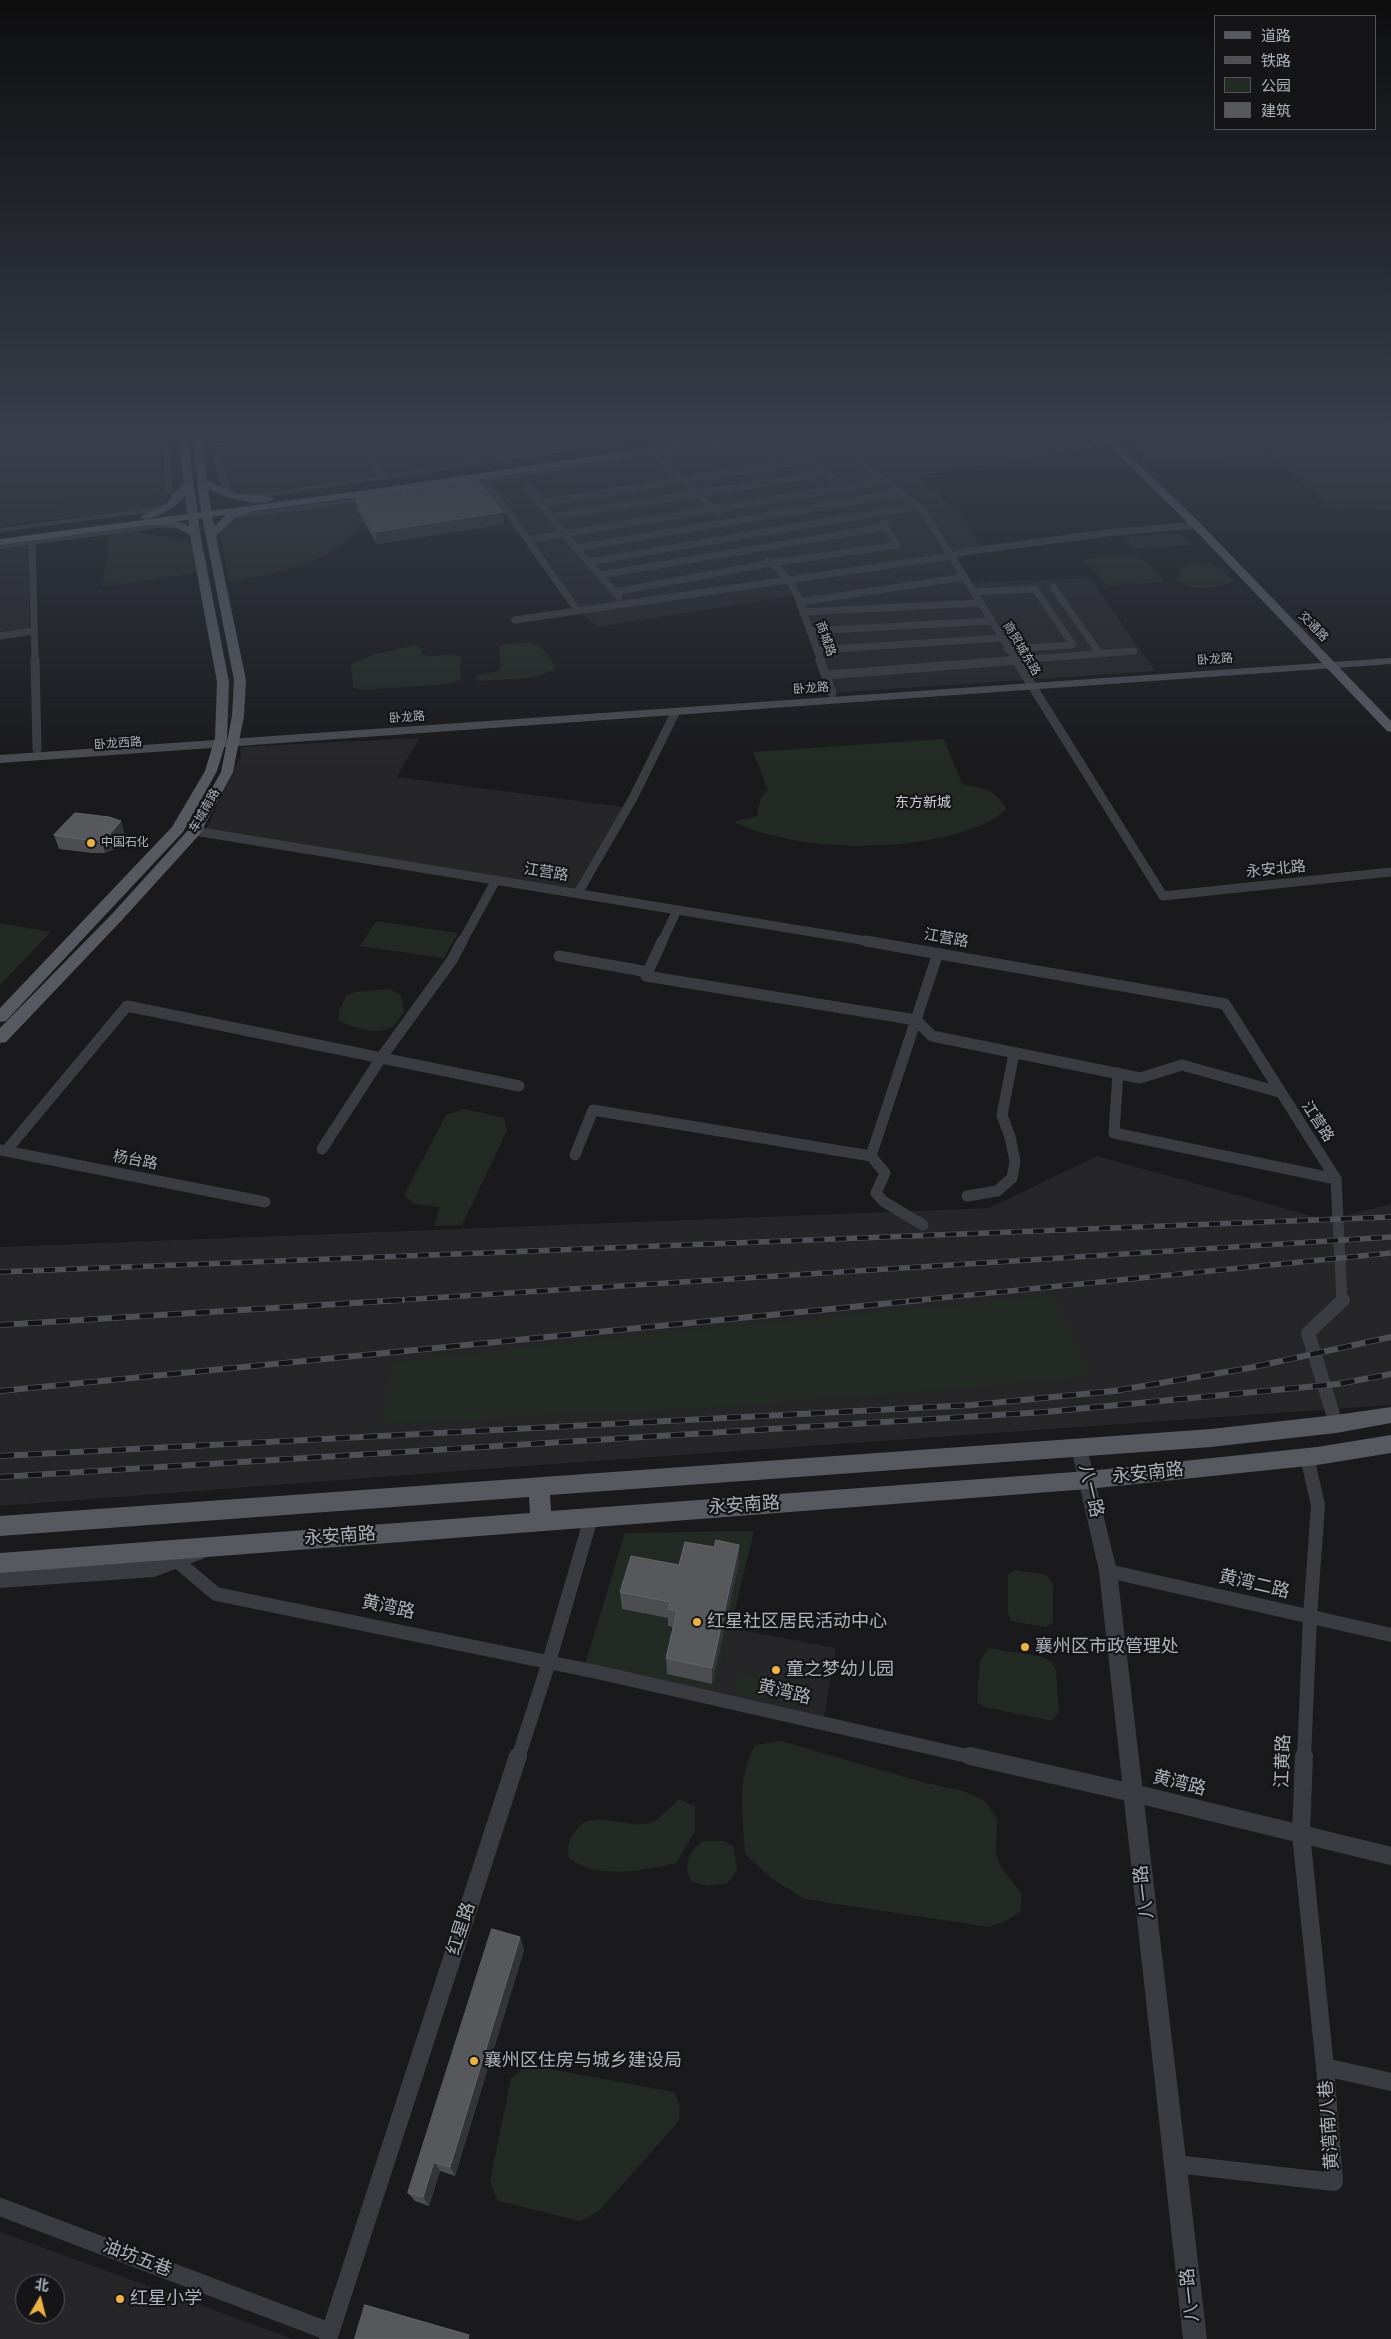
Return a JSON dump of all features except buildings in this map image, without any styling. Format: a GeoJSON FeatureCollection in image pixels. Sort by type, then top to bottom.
{"type":"FeatureCollection","features":[{"type":"Feature","properties":{"kind":"main road","name":"车城南路"},"geometry":{"type":"LineString","coordinates":[[0,1038],[117,917],[194,832],[227,772],[223,682],[198,549]]}},
{"type":"Feature","properties":{"kind":"main road","name":"车城南路"},"geometry":{"type":"LineString","coordinates":[[0,1017],[178,829],[227,741],[240,680],[214,549]]}},
{"type":"Feature","properties":{"kind":"main road","name":"交通路"},"geometry":{"type":"LineString","coordinates":[[1220,549],[1336,660],[1391,728]]}},
{"type":"Feature","properties":{"kind":"main road","name":"交通路"},"geometry":{"type":"LineString","coordinates":[[1234,549],[1304,620]]}},
{"type":"Feature","properties":{"kind":"main road","name":"卧龙路"},"geometry":{"type":"LineString","coordinates":[[227,741],[675,713],[1391,654]]}},
{"type":"Feature","properties":{"kind":"main road","name":"交通路"},"geometry":{"type":"LineString","coordinates":[[1336,660],[1355,673]]}},
{"type":"Feature","properties":{"kind":"main road","name":"卧龙路"},"geometry":{"type":"LineString","coordinates":[[1336,660],[1391,661]]}},
{"type":"Feature","properties":{"kind":"main road","name":"卧龙路"},"geometry":{"type":"LineString","coordinates":[[227,741],[832,693],[1029,684]]}},
{"type":"Feature","properties":{"kind":"main road"},"geometry":{"type":"LineString","coordinates":[[1374,694],[1391,712]]}},
{"type":"Feature","properties":{"kind":"main road","name":"卧龙西路"},"geometry":{"type":"LineString","coordinates":[[0,751],[227,741]]}},
{"type":"Feature","properties":{"kind":"main road","name":"卧龙西路"},"geometry":{"type":"LineString","coordinates":[[0,759],[227,741]]}},
{"type":"Feature","properties":{"kind":"main road","name":"永安南路"},"geometry":{"type":"LineString","coordinates":[[0,1526],[1211,1438],[1336,1424],[1391,1415]]}},
{"type":"Feature","properties":{"kind":"main road","name":"永安南路"},"geometry":{"type":"LineString","coordinates":[[0,1563],[1088,1480],[1307,1457],[1391,1444]]}},
{"type":"Feature","properties":{"kind":"main road"},"geometry":{"type":"LineString","coordinates":[[539,1486],[541,1522]]}},
{"type":"Feature","properties":{"kind":"street"},"geometry":{"type":"LineString","coordinates":[[32,549],[37,749]]}},
{"type":"Feature","properties":{"kind":"street"},"geometry":{"type":"LineString","coordinates":[[534,549],[577,610]]}},
{"type":"Feature","properties":{"kind":"street"},"geometry":{"type":"LineString","coordinates":[[577,549],[625,604]]}},
{"type":"Feature","properties":{"kind":"street"},"geometry":{"type":"LineString","coordinates":[[589,562],[665,549]]}},
{"type":"Feature","properties":{"kind":"street"},"geometry":{"type":"LineString","coordinates":[[600,575],[755,549]]}},
{"type":"Feature","properties":{"kind":"street","name":"商城路"},"geometry":{"type":"LineString","coordinates":[[756,549],[789,580],[800,602],[832,693]]}},
{"type":"Feature","properties":{"kind":"street"},"geometry":{"type":"LineString","coordinates":[[900,549],[903,553]]}},
{"type":"Feature","properties":{"kind":"street","name":"商贸城东路"},"geometry":{"type":"LineString","coordinates":[[948,549],[1007,649],[1163,896]]}},
{"type":"Feature","properties":{"kind":"street"},"geometry":{"type":"LineString","coordinates":[[615,592],[771,563],[903,553],[952,556],[963,552],[983,549]]}},
{"type":"Feature","properties":{"kind":"street"},"geometry":{"type":"LineString","coordinates":[[515,620],[789,580],[903,553]]}},
{"type":"Feature","properties":{"kind":"street"},"geometry":{"type":"LineString","coordinates":[[800,602],[965,577]]}},
{"type":"Feature","properties":{"kind":"street"},"geometry":{"type":"LineString","coordinates":[[1052,587],[1100,654]]}},
{"type":"Feature","properties":{"kind":"street"},"geometry":{"type":"LineString","coordinates":[[974,592],[1035,589],[1073,645],[1007,649]]}},
{"type":"Feature","properties":{"kind":"street"},"geometry":{"type":"LineString","coordinates":[[803,612],[980,603]]}},
{"type":"Feature","properties":{"kind":"street"},"geometry":{"type":"LineString","coordinates":[[810,631],[991,621]]}},
{"type":"Feature","properties":{"kind":"street"},"geometry":{"type":"LineString","coordinates":[[0,636],[34,631]]}},
{"type":"Feature","properties":{"kind":"street"},"geometry":{"type":"LineString","coordinates":[[817,650],[1001,638]]}},
{"type":"Feature","properties":{"kind":"street"},"geometry":{"type":"LineString","coordinates":[[826,675],[1134,651]]}},
{"type":"Feature","properties":{"kind":"street"},"geometry":{"type":"LineString","coordinates":[[578,893],[632,798],[675,713]]}},
{"type":"Feature","properties":{"kind":"street","name":"江营路"},"geometry":{"type":"LineString","coordinates":[[194,832],[938,953],[1225,1004],[1279,1092],[1336,1179],[1343,1300],[1308,1333],[1336,1424]]}},
{"type":"Feature","properties":{"kind":"street","name":"永安北路"},"geometry":{"type":"LineString","coordinates":[[1163,896],[1391,872]]}},
{"type":"Feature","properties":{"kind":"street"},"geometry":{"type":"LineString","coordinates":[[322,1149],[381,1058],[452,960],[496,880]]}},
{"type":"Feature","properties":{"kind":"street"},"geometry":{"type":"LineString","coordinates":[[677,910],[646,976],[916,1020],[932,1036],[1140,1078],[1182,1065],[1279,1092]]}},
{"type":"Feature","properties":{"kind":"street"},"geometry":{"type":"LineString","coordinates":[[871,1156],[938,953]]}},
{"type":"Feature","properties":{"kind":"street"},"geometry":{"type":"LineString","coordinates":[[559,956],[648,972]]}},
{"type":"Feature","properties":{"kind":"street"},"geometry":{"type":"LineString","coordinates":[[3,1150],[127,1006],[518,1086]]}},
{"type":"Feature","properties":{"kind":"street"},"geometry":{"type":"LineString","coordinates":[[967,1196],[997,1191],[1012,1178],[1015,1160],[1010,1137],[1002,1115],[1014,1052]]}},
{"type":"Feature","properties":{"kind":"street"},"geometry":{"type":"LineString","coordinates":[[1118,1073],[1114,1133],[1336,1179]]}},
{"type":"Feature","properties":{"kind":"street"},"geometry":{"type":"LineString","coordinates":[[575,1155],[593,1110],[871,1156],[885,1174],[876,1193],[883,1201],[923,1225]]}},
{"type":"Feature","properties":{"kind":"street","name":"杨台路"},"geometry":{"type":"LineString","coordinates":[[3,1150],[265,1202]]}},
{"type":"Feature","properties":{"kind":"street","name":"八一路"},"geometry":{"type":"LineString","coordinates":[[1079,1448],[1108,1571],[1196,2339]]}},
{"type":"Feature","properties":{"kind":"street","name":"江黄路"},"geometry":{"type":"LineString","coordinates":[[1307,1457],[1312,1472],[1318,1505],[1310,1617],[1301,1834],[1325,2067]]}},
{"type":"Feature","properties":{"kind":"street","name":"红星路"},"geometry":{"type":"LineString","coordinates":[[329,2336],[549,1662],[590,1518]]}},
{"type":"Feature","properties":{"kind":"street"},"geometry":{"type":"LineString","coordinates":[[0,1580],[154,1568],[222,1546]]}},
{"type":"Feature","properties":{"kind":"street","name":"黄湾路"},"geometry":{"type":"LineString","coordinates":[[177,1561],[216,1594],[549,1662],[1133,1793],[1391,1856]]}},
{"type":"Feature","properties":{"kind":"street","name":"黄湾二路"},"geometry":{"type":"LineString","coordinates":[[1108,1571],[1391,1635]]}},
{"type":"Feature","properties":{"kind":"street","name":"黄湾南八巷"},"geometry":{"type":"LineString","coordinates":[[1176,2164],[1334,2182],[1325,2067],[1391,2082]]}},
{"type":"Feature","properties":{"kind":"street","name":"油坊五巷"},"geometry":{"type":"LineString","coordinates":[[0,2207],[329,2336]]}},
{"type":"Feature","properties":{"kind":"shaded area"},"geometry":{"type":"Polygon","coordinates":[[[0,549],[29,549],[29,630],[0,634],[0,549]]]}},
{"type":"Feature","properties":{"kind":"shaded area"},"geometry":{"type":"Polygon","coordinates":[[[534,549],[982,549],[952,556],[968,583],[1090,578],[1155,671],[832,693],[797,595],[598,627],[577,610],[534,549]]]}},
{"type":"Feature","properties":{"kind":"shaded area"},"geometry":{"type":"Polygon","coordinates":[[[419,738],[397,777],[623,807],[575,889],[206,830],[241,754],[240,747],[419,738]]]}},
{"type":"Feature","properties":{"kind":"shaded area"},"geometry":{"type":"Polygon","coordinates":[[[1097,1156],[1326,1220],[1391,1204],[1391,1405],[512,1467],[0,1506],[0,1247],[989,1208],[1097,1156]]]}},
{"type":"Feature","properties":{"kind":"shaded area","name":"童之梦幼儿园"},"geometry":{"type":"Polygon","coordinates":[[[730,1628],[836,1648],[824,1717],[715,1692],[730,1628]]]}},
{"type":"Feature","properties":{"kind":"shaded area","name":"红星小学"},"geometry":{"type":"Polygon","coordinates":[[[0,2232],[293,2339],[0,2339],[0,2232]]]}},
{"type":"Feature","properties":{"kind":"green space"},"geometry":{"type":"Polygon","coordinates":[[[109,549],[198,549],[202,572],[102,587],[109,549]]]}},
{"type":"Feature","properties":{"kind":"green space"},"geometry":{"type":"Polygon","coordinates":[[[222,549],[334,549],[310,562],[292,568],[229,583],[222,549]]]}},
{"type":"Feature","properties":{"kind":"green space"},"geometry":{"type":"Polygon","coordinates":[[[1126,554],[1145,560],[1163,578],[1162,582],[1108,586],[1083,560],[1126,554]]]}},
{"type":"Feature","properties":{"kind":"green space"},"geometry":{"type":"Polygon","coordinates":[[[1211,563],[1219,567],[1234,582],[1202,588],[1185,585],[1175,576],[1180,573],[1182,567],[1188,564],[1211,563]]]}},
{"type":"Feature","properties":{"kind":"green space"},"geometry":{"type":"Polygon","coordinates":[[[531,643],[547,653],[555,670],[530,678],[478,681],[475,677],[501,669],[499,646],[531,643]]]}},
{"type":"Feature","properties":{"kind":"green space"},"geometry":{"type":"Polygon","coordinates":[[[416,645],[422,649],[422,654],[427,656],[456,655],[461,657],[460,680],[447,684],[361,690],[353,687],[351,664],[375,654],[416,645]]]}},
{"type":"Feature","properties":{"kind":"green space"},"geometry":{"type":"Polygon","coordinates":[[[944,739],[962,784],[988,790],[998,797],[1006,809],[985,824],[933,839],[876,846],[845,846],[786,839],[759,832],[734,822],[757,816],[761,797],[768,790],[753,752],[944,739]]]}},
{"type":"Feature","properties":{"kind":"green space"},"geometry":{"type":"Polygon","coordinates":[[[376,921],[458,933],[444,958],[360,946],[376,921]]]}},
{"type":"Feature","properties":{"kind":"green space"},"geometry":{"type":"Polygon","coordinates":[[[0,923],[51,932],[0,985],[0,923]]]}},
{"type":"Feature","properties":{"kind":"green space"},"geometry":{"type":"Polygon","coordinates":[[[389,989],[401,995],[404,1011],[392,1027],[386,1030],[372,1031],[351,1026],[338,1020],[339,1011],[347,995],[356,992],[389,989]]]}},
{"type":"Feature","properties":{"kind":"green space"},"geometry":{"type":"Polygon","coordinates":[[[464,1109],[504,1118],[507,1131],[462,1225],[434,1226],[440,1207],[414,1204],[404,1195],[446,1115],[464,1109]]]}},
{"type":"Feature","properties":{"kind":"green space"},"geometry":{"type":"Polygon","coordinates":[[[1053,1295],[1091,1375],[1044,1382],[711,1408],[384,1424],[392,1362],[625,1336],[1053,1295]]]}},
{"type":"Feature","properties":{"kind":"green space"},"geometry":{"type":"Polygon","coordinates":[[[754,1531],[715,1692],[585,1664],[625,1533],[754,1531]]]}},
{"type":"Feature","properties":{"kind":"green space"},"geometry":{"type":"Polygon","coordinates":[[[1015,1570],[1047,1575],[1053,1585],[1053,1622],[1046,1627],[1011,1621],[1008,1614],[1008,1575],[1015,1570]]]}},
{"type":"Feature","properties":{"kind":"green space"},"geometry":{"type":"Polygon","coordinates":[[[988,1648],[1043,1657],[1052,1663],[1056,1670],[1059,1712],[1052,1721],[984,1707],[977,1702],[980,1660],[988,1648]]]}},
{"type":"Feature","properties":{"kind":"green space"},"geometry":{"type":"Polygon","coordinates":[[[739,1671],[806,1682],[803,1705],[736,1694],[739,1671]]]}},
{"type":"Feature","properties":{"kind":"green space"},"geometry":{"type":"Polygon","coordinates":[[[781,1741],[922,1782],[963,1791],[985,1801],[997,1819],[996,1852],[1000,1866],[1022,1894],[1020,1912],[1004,1922],[988,1927],[804,1899],[770,1877],[745,1854],[742,1812],[743,1784],[749,1758],[755,1745],[781,1741]]]}},
{"type":"Feature","properties":{"kind":"green space"},"geometry":{"type":"Polygon","coordinates":[[[679,1799],[695,1806],[695,1831],[676,1863],[649,1869],[621,1872],[593,1869],[569,1858],[569,1842],[581,1825],[590,1820],[600,1819],[633,1824],[653,1822],[679,1799]]]}},
{"type":"Feature","properties":{"kind":"green space"},"geometry":{"type":"Polygon","coordinates":[[[702,1841],[724,1841],[734,1847],[737,1871],[728,1883],[707,1886],[691,1881],[688,1869],[689,1859],[702,1841]]]}},
{"type":"Feature","properties":{"kind":"green space"},"geometry":{"type":"Polygon","coordinates":[[[528,2065],[674,2092],[680,2106],[679,2121],[598,2212],[580,2221],[498,2201],[490,2181],[511,2078],[528,2065]]]}},
{"type":"Feature","properties":{"kind":"railway"},"geometry":{"type":"LineString","coordinates":[[0,1272],[1391,1217]]}},
{"type":"Feature","properties":{"kind":"railway"},"geometry":{"type":"LineString","coordinates":[[383,1301],[1391,1237]]}},
{"type":"Feature","properties":{"kind":"railway"},"geometry":{"type":"LineString","coordinates":[[909,1301],[1391,1253]]}},
{"type":"Feature","properties":{"kind":"railway"},"geometry":{"type":"LineString","coordinates":[[0,1325],[402,1300]]}},
{"type":"Feature","properties":{"kind":"railway"},"geometry":{"type":"LineString","coordinates":[[0,1391],[922,1300]]}},
{"type":"Feature","properties":{"kind":"railway"},"geometry":{"type":"LineString","coordinates":[[0,1456],[972,1405],[1114,1391],[1249,1368],[1391,1337]]}},
{"type":"Feature","properties":{"kind":"railway"},"geometry":{"type":"LineString","coordinates":[[0,1477],[1045,1412],[1338,1384],[1391,1374]]}},
{"type":"Feature","properties":{"kind":"place","name":"中国石化"},"geometry":{"type":"Point","coordinates":[91,843]}},
{"type":"Feature","properties":{"kind":"place","name":"红星社区居民活动中心"},"geometry":{"type":"Point","coordinates":[697,1622]}},
{"type":"Feature","properties":{"kind":"place","name":"襄州区市政管理处"},"geometry":{"type":"Point","coordinates":[1025,1647]}},
{"type":"Feature","properties":{"kind":"place","name":"童之梦幼儿园"},"geometry":{"type":"Point","coordinates":[776,1670]}},
{"type":"Feature","properties":{"kind":"place","name":"襄州区住房与城乡建设局"},"geometry":{"type":"Point","coordinates":[474,2061]}},
{"type":"Feature","properties":{"kind":"place","name":"红星小学"},"geometry":{"type":"Point","coordinates":[120,2299]}},
{"type":"Feature","properties":{"kind":"district","name":"东方新城"},"geometry":{"type":"Point","coordinates":[923,803]}}]}
